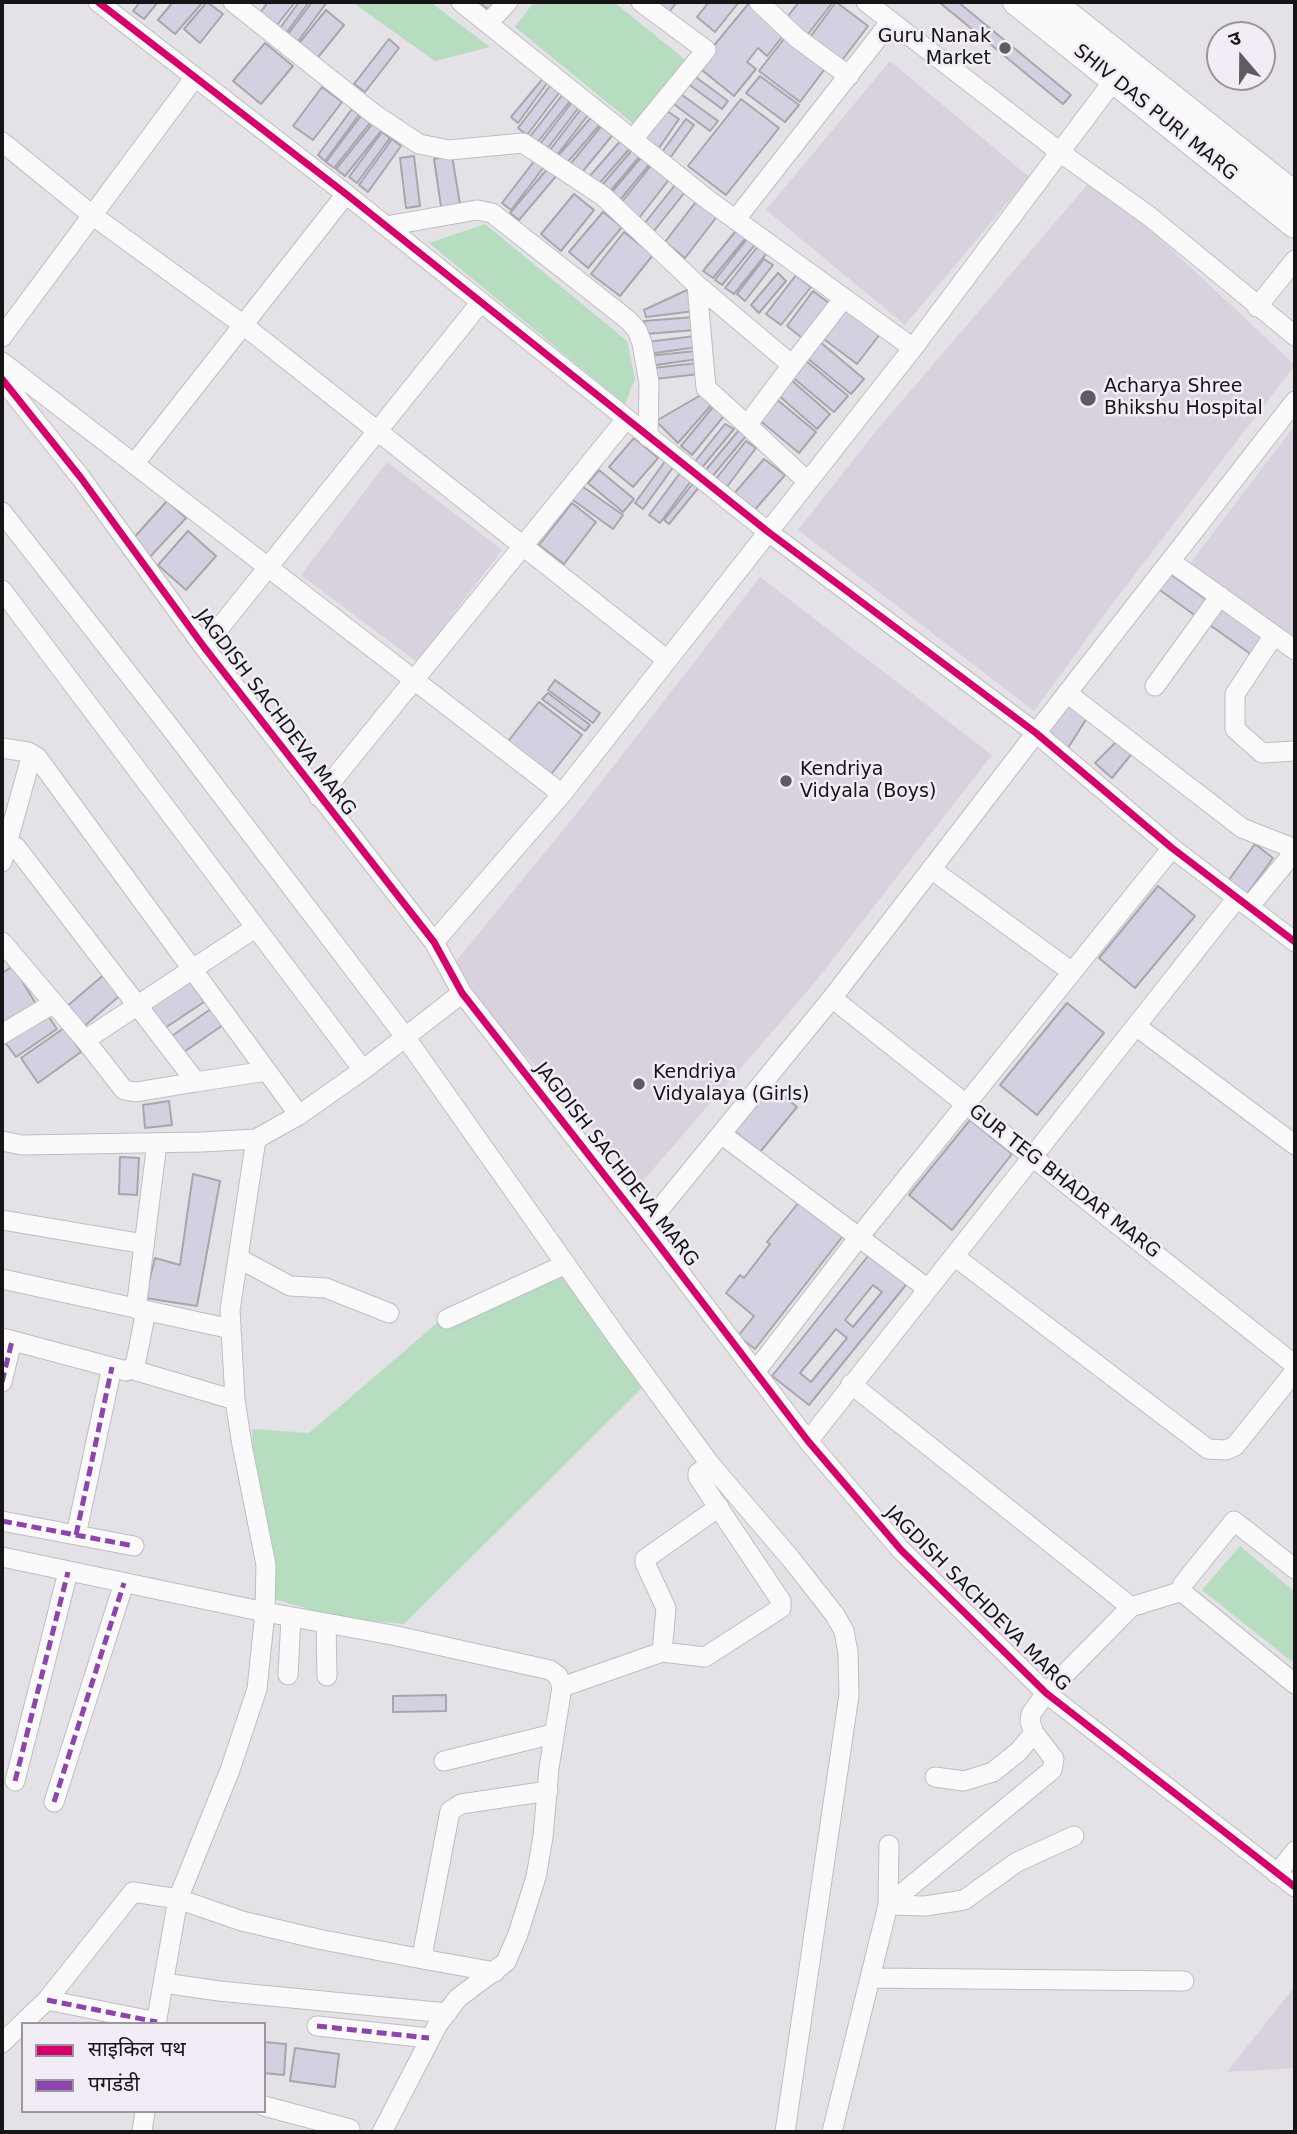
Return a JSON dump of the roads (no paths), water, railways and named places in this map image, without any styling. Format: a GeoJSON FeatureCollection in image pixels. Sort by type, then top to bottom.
{"type":"FeatureCollection","features":[{"type":"Feature","properties":{"kind":"main road","name":"SHIV DAS PURI MARG"},"geometry":{"type":"LineString","coordinates":[[1016,2],[1295,225]]}},
{"type":"Feature","properties":{"kind":"main road","name":"SHIV DAS PURI MARG"},"geometry":{"type":"LineString","coordinates":[[1052,2],[1295,195]]}},
{"type":"Feature","properties":{"kind":"street"},"geometry":{"type":"LineString","coordinates":[[98,2],[346,194],[767,531],[1035,733],[1172,848],[1295,942]]}},
{"type":"Feature","properties":{"kind":"street"},"geometry":{"type":"LineString","coordinates":[[233,2],[374,114],[419,144],[449,150],[523,143],[603,196],[697,285],[792,365]]}},
{"type":"Feature","properties":{"kind":"street"},"geometry":{"type":"LineString","coordinates":[[461,2],[736,219],[913,348]]}},
{"type":"Feature","properties":{"kind":"street"},"geometry":{"type":"LineString","coordinates":[[488,23],[508,2]]}},
{"type":"Feature","properties":{"kind":"street"},"geometry":{"type":"LineString","coordinates":[[633,139],[706,50],[640,2]]}},
{"type":"Feature","properties":{"kind":"street"},"geometry":{"type":"LineString","coordinates":[[759,2],[797,38],[849,76]]}},
{"type":"Feature","properties":{"kind":"street"},"geometry":{"type":"LineString","coordinates":[[866,2],[1061,153],[1149,216],[1295,336]]}},
{"type":"Feature","properties":{"kind":"street"},"geometry":{"type":"LineString","coordinates":[[736,219],[891,21]]}},
{"type":"Feature","properties":{"kind":"street"},"geometry":{"type":"LineString","coordinates":[[2,337],[195,77]]}},
{"type":"Feature","properties":{"kind":"street"},"geometry":{"type":"LineString","coordinates":[[434,942],[562,793],[913,348],[1114,80]]}},
{"type":"Feature","properties":{"kind":"street"},"geometry":{"type":"LineString","coordinates":[[2,142],[92,215],[242,324],[666,659]]}},
{"type":"Feature","properties":{"kind":"street"},"geometry":{"type":"LineString","coordinates":[[134,464],[346,194]]}},
{"type":"Feature","properties":{"kind":"street"},"geometry":{"type":"LineString","coordinates":[[386,226],[478,210],[492,213],[628,320],[637,330],[642,343],[649,383],[648,437]]}},
{"type":"Feature","properties":{"kind":"street"},"geometry":{"type":"LineString","coordinates":[[1257,307],[1295,260]]}},
{"type":"Feature","properties":{"kind":"street"},"geometry":{"type":"LineString","coordinates":[[697,285],[706,388],[807,481]]}},
{"type":"Feature","properties":{"kind":"street"},"geometry":{"type":"LineString","coordinates":[[747,425],[844,298]]}},
{"type":"Feature","properties":{"kind":"street"},"geometry":{"type":"LineString","coordinates":[[204,647],[481,302]]}},
{"type":"Feature","properties":{"kind":"street"},"geometry":{"type":"LineString","coordinates":[[2,362],[562,793]]}},
{"type":"Feature","properties":{"kind":"street","name":"JAGDISH SACHDEVA MARG"},"geometry":{"type":"LineString","coordinates":[[2,379],[81,478],[204,647],[319,797],[434,942],[462,993],[808,1441],[901,1550],[1046,1693],[1295,1887]]}},
{"type":"Feature","properties":{"kind":"street"},"geometry":{"type":"LineString","coordinates":[[645,1227],[832,998],[1295,401]]}},
{"type":"Feature","properties":{"kind":"street"},"geometry":{"type":"LineString","coordinates":[[319,797],[626,419]]}},
{"type":"Feature","properties":{"kind":"street"},"geometry":{"type":"LineString","coordinates":[[2,512],[176,735],[406,1038],[710,1464],[835,1615],[844,1631],[848,1653],[849,1695],[785,2132]]}},
{"type":"Feature","properties":{"kind":"street"},"geometry":{"type":"LineString","coordinates":[[1170,561],[1295,650]]}},
{"type":"Feature","properties":{"kind":"street"},"geometry":{"type":"LineString","coordinates":[[2,590],[363,1070]]}},
{"type":"Feature","properties":{"kind":"street"},"geometry":{"type":"LineString","coordinates":[[1155,686],[1220,596]]}},
{"type":"Feature","properties":{"kind":"street"},"geometry":{"type":"LineString","coordinates":[[1274,635],[1235,694],[1235,729],[1262,754],[1295,751]]}},
{"type":"Feature","properties":{"kind":"street"},"geometry":{"type":"LineString","coordinates":[[808,1441],[1136,1026],[1243,902],[1295,850],[1242,828],[1067,693]]}},
{"type":"Feature","properties":{"kind":"street"},"geometry":{"type":"LineString","coordinates":[[2,748],[37,757],[299,1115]]}},
{"type":"Feature","properties":{"kind":"street"},"geometry":{"type":"LineString","coordinates":[[2,862],[5,841],[32,754]]}},
{"type":"Feature","properties":{"kind":"street"},"geometry":{"type":"LineString","coordinates":[[5,841],[16,847],[195,1082]]}},
{"type":"Feature","properties":{"kind":"street"},"geometry":{"type":"LineString","coordinates":[[755,1372],[859,1237],[1172,848]]}},
{"type":"Feature","properties":{"kind":"street"},"geometry":{"type":"LineString","coordinates":[[931,869],[1072,972]]}},
{"type":"Feature","properties":{"kind":"street"},"geometry":{"type":"LineString","coordinates":[[85,1040],[255,928]]}},
{"type":"Feature","properties":{"kind":"street"},"geometry":{"type":"LineString","coordinates":[[2,942],[124,1090],[136,1091],[266,1070]]}},
{"type":"Feature","properties":{"kind":"street"},"geometry":{"type":"LineString","coordinates":[[2,1141],[23,1144],[157,1143],[256,1139],[299,1115],[363,1070],[462,993]]}},
{"type":"Feature","properties":{"kind":"street","name":"GUR TEG BHADAR MARG"},"geometry":{"type":"LineString","coordinates":[[832,998],[1295,1365]]}},
{"type":"Feature","properties":{"kind":"street"},"geometry":{"type":"LineString","coordinates":[[2,1034],[54,1003]]}},
{"type":"Feature","properties":{"kind":"street"},"geometry":{"type":"LineString","coordinates":[[1136,1026],[1295,1145]]}},
{"type":"Feature","properties":{"kind":"street"},"geometry":{"type":"LineString","coordinates":[[722,1134],[928,1289]]}},
{"type":"Feature","properties":{"kind":"street"},"geometry":{"type":"LineString","coordinates":[[156,2022],[178,1899],[229,1770],[257,1689],[265,1612],[266,1564],[235,1400],[230,1310],[256,1139]]}},
{"type":"Feature","properties":{"kind":"street"},"geometry":{"type":"LineString","coordinates":[[76,1535],[121,1368],[135,1361],[144,1244],[157,1143]]}},
{"type":"Feature","properties":{"kind":"street"},"geometry":{"type":"LineString","coordinates":[[2,1220],[144,1244]]}},
{"type":"Feature","properties":{"kind":"street"},"geometry":{"type":"LineString","coordinates":[[954,1256],[1208,1449],[1226,1450],[1235,1446],[1295,1371]]}},
{"type":"Feature","properties":{"kind":"street"},"geometry":{"type":"LineString","coordinates":[[238,1258],[290,1286],[326,1288],[389,1314]]}},
{"type":"Feature","properties":{"kind":"street"},"geometry":{"type":"LineString","coordinates":[[447,1320],[566,1264]]}},
{"type":"Feature","properties":{"kind":"street"},"geometry":{"type":"LineString","coordinates":[[2,1279],[231,1329]]}},
{"type":"Feature","properties":{"kind":"street"},"geometry":{"type":"LineString","coordinates":[[2,1382],[7,1340],[235,1400]]}},
{"type":"Feature","properties":{"kind":"street"},"geometry":{"type":"LineString","coordinates":[[851,1384],[1131,1607]]}},
{"type":"Feature","properties":{"kind":"street"},"geometry":{"type":"LineString","coordinates":[[562,1687],[662,1652],[705,1657],[781,1608],[781,1601],[698,1477],[698,1473],[710,1464]]}},
{"type":"Feature","properties":{"kind":"street"},"geometry":{"type":"LineString","coordinates":[[662,1652],[666,1608],[645,1559],[719,1507]]}},
{"type":"Feature","properties":{"kind":"street"},"geometry":{"type":"LineString","coordinates":[[2,1521],[134,1546]]}},
{"type":"Feature","properties":{"kind":"street"},"geometry":{"type":"LineString","coordinates":[[1295,1569],[1234,1521],[1183,1584],[1182,1589],[1183,1595],[1295,1684]]}},
{"type":"Feature","properties":{"kind":"street"},"geometry":{"type":"LineString","coordinates":[[2,1557],[550,1670],[558,1676],[562,1687],[543,1837],[528,1907],[506,1962],[468,1989],[429,2038],[382,2132]]}},
{"type":"Feature","properties":{"kind":"street"},"geometry":{"type":"LineString","coordinates":[[15,1781],[68,1572]]}},
{"type":"Feature","properties":{"kind":"street"},"geometry":{"type":"LineString","coordinates":[[54,1802],[124,1583]]}},
{"type":"Feature","properties":{"kind":"street"},"geometry":{"type":"LineString","coordinates":[[888,1905],[1052,1770],[1054,1759],[1034,1733],[1030,1722],[1031,1714],[1046,1693],[1131,1607],[1182,1589]]}},
{"type":"Feature","properties":{"kind":"street"},"geometry":{"type":"LineString","coordinates":[[288,1675],[291,1617]]}},
{"type":"Feature","properties":{"kind":"street"},"geometry":{"type":"LineString","coordinates":[[326,1623],[327,1676]]}},
{"type":"Feature","properties":{"kind":"street"},"geometry":{"type":"LineString","coordinates":[[935,1777],[964,1781],[993,1772],[1018,1752],[1034,1733]]}},
{"type":"Feature","properties":{"kind":"street"},"geometry":{"type":"LineString","coordinates":[[444,1761],[554,1734]]}},
{"type":"Feature","properties":{"kind":"street"},"geometry":{"type":"LineString","coordinates":[[428,1960],[423,1951],[450,1811],[461,1804],[548,1791]]}},
{"type":"Feature","properties":{"kind":"street"},"geometry":{"type":"LineString","coordinates":[[888,1905],[925,1906],[964,1900],[1017,1862],[1074,1836]]}},
{"type":"Feature","properties":{"kind":"street"},"geometry":{"type":"LineString","coordinates":[[832,2132],[888,1905],[889,1845]]}},
{"type":"Feature","properties":{"kind":"street"},"geometry":{"type":"LineString","coordinates":[[1277,1874],[1295,1851]]}},
{"type":"Feature","properties":{"kind":"street"},"geometry":{"type":"LineString","coordinates":[[24,2022],[47,2000],[133,1892],[178,1899],[254,1924],[495,1972]]}},
{"type":"Feature","properties":{"kind":"street"},"geometry":{"type":"LineString","coordinates":[[870,1978],[1184,1980]]}},
{"type":"Feature","properties":{"kind":"street"},"geometry":{"type":"LineString","coordinates":[[164,1983],[219,1991],[447,2013]]}},
{"type":"Feature","properties":{"kind":"street"},"geometry":{"type":"LineString","coordinates":[[47,2000],[151,2022]]}},
{"type":"Feature","properties":{"kind":"street"},"geometry":{"type":"LineString","coordinates":[[2,2043],[21,2025]]}},
{"type":"Feature","properties":{"kind":"street"},"geometry":{"type":"LineString","coordinates":[[317,2026],[429,2038]]}},
{"type":"Feature","properties":{"kind":"street"},"geometry":{"type":"LineString","coordinates":[[266,2107],[350,2129]]}},
{"type":"Feature","properties":{"kind":"street"},"geometry":{"type":"LineString","coordinates":[[142,2132],[145,2113]]}},
{"type":"Feature","properties":{"kind":"place","name":"Guru Nanak Market"},"geometry":{"type":"Point","coordinates":[1005,48]}},
{"type":"Feature","properties":{"kind":"place","name":"Acharya Shree Bhikshu Hospital"},"geometry":{"type":"Point","coordinates":[1088,398]}},
{"type":"Feature","properties":{"kind":"place","name":"Kendriya Vidyala (Boys)"},"geometry":{"type":"Point","coordinates":[786,781]}},
{"type":"Feature","properties":{"kind":"place","name":"Kendriya Vidyalaya (Girls)"},"geometry":{"type":"Point","coordinates":[639,1084]}}]}
